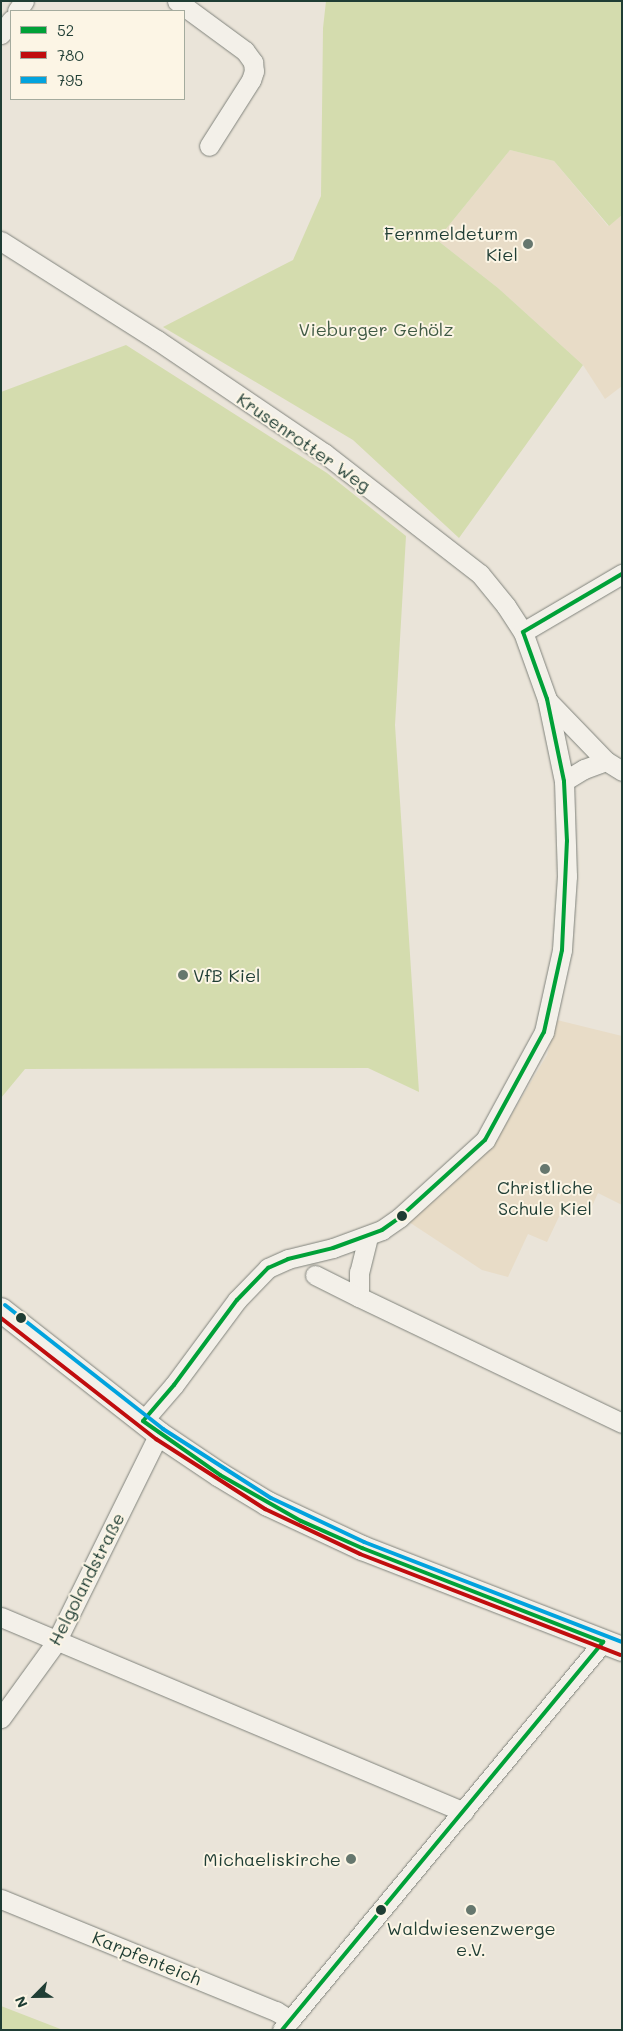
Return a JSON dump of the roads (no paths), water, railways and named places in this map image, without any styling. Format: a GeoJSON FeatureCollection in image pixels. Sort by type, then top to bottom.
{"type":"FeatureCollection","features":[{"type":"Feature","properties":{"kind":"main road"},"geometry":{"type":"LineString","coordinates":[[1,1310],[151,1427],[220,1475],[301,1521],[370,1551],[613,1645]]}},
{"type":"Feature","properties":{"kind":"street"},"geometry":{"type":"LineString","coordinates":[[177,1],[246,51],[253,62],[254,71],[251,80],[209,146]]}},
{"type":"Feature","properties":{"kind":"street"},"geometry":{"type":"LineString","coordinates":[[1,34],[10,21]]}},
{"type":"Feature","properties":{"kind":"street","name":"Krusenrotter Weg"},"geometry":{"type":"LineString","coordinates":[[1,241],[157,340],[324,452],[480,574],[506,606],[523,632],[547,699],[564,781],[584,769],[614,766]]}},
{"type":"Feature","properties":{"kind":"street"},"geometry":{"type":"LineString","coordinates":[[523,632],[622,574]]}},
{"type":"Feature","properties":{"kind":"street","name":"Krusenrotter Weg"},"geometry":{"type":"LineString","coordinates":[[547,699],[571,727],[614,766]]}},
{"type":"Feature","properties":{"kind":"street","name":"Helgolandstraße"},"geometry":{"type":"LineString","coordinates":[[1,1718],[56,1642],[151,1427],[174,1385],[237,1300],[268,1268],[288,1258],[368,1237],[399,1218],[485,1140],[544,1032],[562,950],[568,876],[564,781]]}},
{"type":"Feature","properties":{"kind":"street"},"geometry":{"type":"LineString","coordinates":[[359,1297],[359,1272],[368,1237]]}},
{"type":"Feature","properties":{"kind":"street"},"geometry":{"type":"LineString","coordinates":[[315,1275],[622,1423]]}},
{"type":"Feature","properties":{"kind":"street"},"geometry":{"type":"LineString","coordinates":[[1,1617],[56,1642],[464,1812]]}},
{"type":"Feature","properties":{"kind":"street"},"geometry":{"type":"LineString","coordinates":[[286,2025],[464,1812],[613,1645]]}},
{"type":"Feature","properties":{"kind":"street","name":"Karpfenteich"},"geometry":{"type":"LineString","coordinates":[[1,1899],[276,2011],[286,2025]]}},
{"type":"Feature","properties":{"kind":"place","name":"Fernmeldeturm Kiel"},"geometry":{"type":"Point","coordinates":[528,244]}},
{"type":"Feature","properties":{"kind":"place","name":"VfB Kiel"},"geometry":{"type":"Point","coordinates":[183,975]}},
{"type":"Feature","properties":{"kind":"place","name":"Christliche Schule Kiel"},"geometry":{"type":"Point","coordinates":[545,1169]}},
{"type":"Feature","properties":{"kind":"place","name":"Michaeliskirche"},"geometry":{"type":"Point","coordinates":[351,1859]}},
{"type":"Feature","properties":{"kind":"place","name":"Waldwiesenzwerge e.V."},"geometry":{"type":"Point","coordinates":[471,1910]}},
{"type":"Feature","properties":{"kind":"park label","name":"Vieburger Gehölz"},"geometry":{"type":"Point","coordinates":[376,329]}}]}
